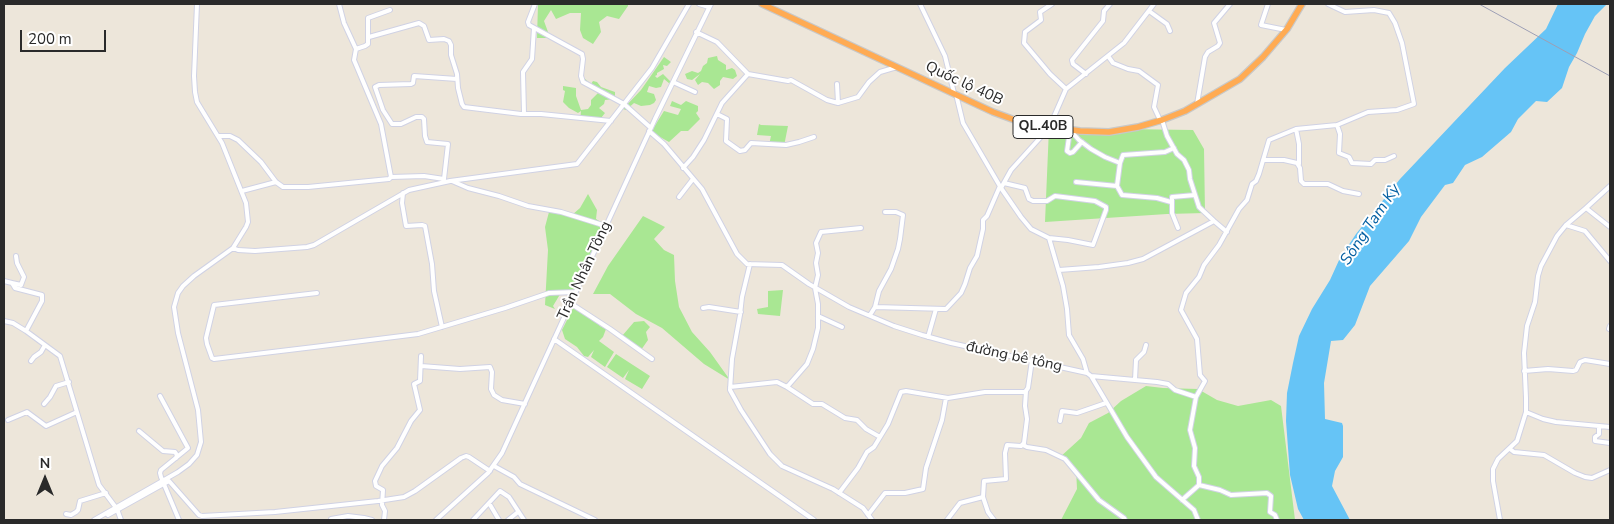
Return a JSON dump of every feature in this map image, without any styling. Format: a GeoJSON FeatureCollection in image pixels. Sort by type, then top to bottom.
{"type":"FeatureCollection","features":[{"type":"Feature","properties":{"kind":"highway","name":"Quốc lộ 40B"},"geometry":{"type":"LineString","coordinates":[[762,4],[993,112],[1023,123],[1049,128],[1109,132],[1138,127],[1185,111],[1240,79],[1286,30],[1302,4]]}},
{"type":"Feature","properties":{"kind":"street"},"geometry":{"type":"LineString","coordinates":[[94,520],[164,482],[194,460],[199,451],[201,442],[198,410],[174,314],[176,299],[186,282],[233,248],[248,222],[246,203],[242,191],[219,136],[197,102],[194,88],[198,4]]}},
{"type":"Feature","properties":{"kind":"street"},"geometry":{"type":"LineString","coordinates":[[339,4],[344,23],[356,50],[354,60],[381,124],[391,178]]}},
{"type":"Feature","properties":{"kind":"street"},"geometry":{"type":"LineString","coordinates":[[535,4],[528,22],[529,25],[582,54],[581,76],[583,82],[624,104],[664,144],[702,189],[738,254],[746,264],[750,264],[732,359],[730,387],[741,410],[766,448],[782,466],[833,489],[863,508],[872,520]]}},
{"type":"Feature","properties":{"kind":"street"},"geometry":{"type":"LineString","coordinates":[[233,248],[255,251],[307,247],[314,245],[402,193],[423,186],[447,180],[575,164],[583,158],[652,68],[689,4]]}},
{"type":"Feature","properties":{"kind":"street"},"geometry":{"type":"LineString","coordinates":[[699,4],[710,5]]}},
{"type":"Feature","properties":{"kind":"street"},"geometry":{"type":"LineString","coordinates":[[920,4],[945,56],[963,123],[1000,187],[1021,217],[1031,228],[1049,238],[1093,245],[1106,207],[1095,201],[1055,196],[1047,201],[1032,201],[1025,188],[1004,182]]}},
{"type":"Feature","properties":{"kind":"street"},"geometry":{"type":"LineString","coordinates":[[1052,4],[1040,12],[1041,20],[1025,32],[1024,43],[1050,74],[1066,89]]}},
{"type":"Feature","properties":{"kind":"street"},"geometry":{"type":"LineString","coordinates":[[1086,74],[1073,64],[1072,60],[1103,21],[1104,11],[1110,4]]}},
{"type":"Feature","properties":{"kind":"street"},"geometry":{"type":"LineString","coordinates":[[875,307],[946,309],[961,293],[970,268],[977,256],[983,220],[987,216],[1010,170],[1049,128],[1066,89],[1124,43],[1154,4]]}},
{"type":"Feature","properties":{"kind":"street"},"geometry":{"type":"LineString","coordinates":[[1197,104],[1205,57],[1208,52],[1220,43],[1214,23],[1230,4]]}},
{"type":"Feature","properties":{"kind":"street"},"geometry":{"type":"LineString","coordinates":[[1268,4],[1261,25],[1286,30]]}},
{"type":"Feature","properties":{"kind":"street"},"geometry":{"type":"LineString","coordinates":[[1182,500],[1199,485],[1199,477],[1194,466],[1195,448],[1190,430],[1196,397],[1205,381],[1200,375],[1197,339],[1181,310],[1186,293],[1199,277],[1204,265],[1246,200],[1252,184],[1256,181],[1269,140],[1296,129],[1337,125],[1368,112],[1397,110],[1413,105],[1414,102],[1402,43],[1395,23],[1389,13],[1374,10],[1345,12],[1328,4]]}},
{"type":"Feature","properties":{"kind":"street","name":"Trần Nhân Tông"},"geometry":{"type":"LineString","coordinates":[[436,520],[490,471],[509,440],[575,292],[710,5]]}},
{"type":"Feature","properties":{"kind":"street"},"geometry":{"type":"LineString","coordinates":[[356,50],[367,46],[369,37],[368,18],[390,10]]}},
{"type":"Feature","properties":{"kind":"street"},"geometry":{"type":"LineString","coordinates":[[1149,11],[1166,22],[1170,31]]}},
{"type":"Feature","properties":{"kind":"street"},"geometry":{"type":"LineString","coordinates":[[369,37],[421,23],[429,40],[444,39],[451,43],[451,55],[464,107],[611,121]]}},
{"type":"Feature","properties":{"kind":"street"},"geometry":{"type":"LineString","coordinates":[[524,114],[523,72],[532,60],[534,28]]}},
{"type":"Feature","properties":{"kind":"street"},"geometry":{"type":"LineString","coordinates":[[696,32],[717,42],[748,74],[791,80],[826,100],[838,103],[858,97],[869,82],[880,72],[897,67]]}},
{"type":"Feature","properties":{"kind":"street"},"geometry":{"type":"LineString","coordinates":[[1108,56],[1113,63],[1139,71],[1158,85],[1154,106],[1167,136],[1177,154],[1184,160],[1199,207],[1227,232]]}},
{"type":"Feature","properties":{"kind":"street"},"geometry":{"type":"LineString","coordinates":[[683,168],[701,145],[725,99],[748,74]]}},
{"type":"Feature","properties":{"kind":"street"},"geometry":{"type":"LineString","coordinates":[[447,180],[448,144],[427,142],[424,119],[422,118],[416,117],[401,124],[392,124],[383,110],[375,87],[378,85],[411,84],[413,83],[414,76],[457,79]]}},
{"type":"Feature","properties":{"kind":"street"},"geometry":{"type":"LineString","coordinates":[[673,82],[695,92]]}},
{"type":"Feature","properties":{"kind":"street"},"geometry":{"type":"LineString","coordinates":[[837,84],[838,103]]}},
{"type":"Feature","properties":{"kind":"street"},"geometry":{"type":"LineString","coordinates":[[717,114],[727,119],[726,141],[740,150],[745,150],[751,143],[786,144],[814,137]]}},
{"type":"Feature","properties":{"kind":"street"},"geometry":{"type":"LineString","coordinates":[[1337,125],[1340,134],[1339,152],[1349,157],[1352,163],[1371,164],[1375,160],[1385,160],[1394,156]]}},
{"type":"Feature","properties":{"kind":"street"},"geometry":{"type":"LineString","coordinates":[[1296,129],[1302,183],[1328,184],[1358,194]]}},
{"type":"Feature","properties":{"kind":"street"},"geometry":{"type":"LineString","coordinates":[[1070,130],[1067,151],[1073,152],[1082,142]]}},
{"type":"Feature","properties":{"kind":"street"},"geometry":{"type":"LineString","coordinates":[[1070,130],[1098,154],[1120,163]]}},
{"type":"Feature","properties":{"kind":"street"},"geometry":{"type":"LineString","coordinates":[[219,136],[230,136],[241,142],[282,187],[308,187],[424,176],[447,180],[528,206],[561,212],[606,226]]}},
{"type":"Feature","properties":{"kind":"street"},"geometry":{"type":"LineString","coordinates":[[1171,202],[1157,198],[1122,195],[1117,186],[1120,163],[1122,156],[1125,154],[1165,152],[1174,148]]}},
{"type":"Feature","properties":{"kind":"street"},"geometry":{"type":"LineString","coordinates":[[1263,160],[1284,160],[1299,164]]}},
{"type":"Feature","properties":{"kind":"street"},"geometry":{"type":"LineString","coordinates":[[679,197],[693,179]]}},
{"type":"Feature","properties":{"kind":"street"},"geometry":{"type":"LineString","coordinates":[[242,191],[276,182]]}},
{"type":"Feature","properties":{"kind":"street"},"geometry":{"type":"LineString","coordinates":[[1076,182],[1117,186]]}},
{"type":"Feature","properties":{"kind":"street"},"geometry":{"type":"LineString","coordinates":[[1500,520],[1493,481],[1493,469],[1498,459],[1517,441],[1526,412],[1524,353],[1526,332],[1535,302],[1540,272],[1555,239],[1566,225],[1610,186]]}},
{"type":"Feature","properties":{"kind":"street"},"geometry":{"type":"LineString","coordinates":[[402,193],[406,226],[424,225],[432,264],[434,291],[442,327]]}},
{"type":"Feature","properties":{"kind":"street"},"geometry":{"type":"LineString","coordinates":[[1178,228],[1172,214],[1172,196],[1195,195]]}},
{"type":"Feature","properties":{"kind":"street"},"geometry":{"type":"LineString","coordinates":[[1586,208],[1610,227]]}},
{"type":"Feature","properties":{"kind":"street"},"geometry":{"type":"LineString","coordinates":[[870,315],[875,307],[879,291],[891,269],[900,239],[903,215],[896,212],[885,212]]}},
{"type":"Feature","properties":{"kind":"street"},"geometry":{"type":"LineString","coordinates":[[1059,270],[1108,266],[1143,260],[1214,221]]}},
{"type":"Feature","properties":{"kind":"street"},"geometry":{"type":"LineString","coordinates":[[1566,225],[1585,232],[1610,261]]}},
{"type":"Feature","properties":{"kind":"street"},"geometry":{"type":"LineString","coordinates":[[787,387],[807,364],[816,335],[818,316],[815,288],[818,275],[816,264],[818,254],[816,243],[821,232],[861,228]]}},
{"type":"Feature","properties":{"kind":"street"},"geometry":{"type":"LineString","coordinates":[[1049,238],[1068,309],[1068,335],[1083,359],[1087,373]]}},
{"type":"Feature","properties":{"kind":"street"},"geometry":{"type":"LineString","coordinates":[[4,281],[21,285],[24,278],[16,256]]}},
{"type":"Feature","properties":{"kind":"street","name":"đường bê tông"},"geometry":{"type":"LineString","coordinates":[[750,264],[782,265],[815,288],[849,307],[894,326],[951,344],[1087,373],[1091,376],[1126,437],[1156,477],[1194,510],[1198,520]]}},
{"type":"Feature","properties":{"kind":"street"},"geometry":{"type":"LineString","coordinates":[[12,284],[15,288],[42,295],[42,301],[26,331]]}},
{"type":"Feature","properties":{"kind":"street"},"geometry":{"type":"LineString","coordinates":[[317,292],[214,305],[206,338],[212,358],[251,355],[426,332],[549,293],[575,292]]}},
{"type":"Feature","properties":{"kind":"street"},"geometry":{"type":"LineString","coordinates":[[570,304],[610,329],[652,360]]}},
{"type":"Feature","properties":{"kind":"street"},"geometry":{"type":"LineString","coordinates":[[703,308],[708,307],[741,312]]}},
{"type":"Feature","properties":{"kind":"street"},"geometry":{"type":"LineString","coordinates":[[928,336],[936,309]]}},
{"type":"Feature","properties":{"kind":"street"},"geometry":{"type":"LineString","coordinates":[[818,316],[842,327]]}},
{"type":"Feature","properties":{"kind":"street"},"geometry":{"type":"LineString","coordinates":[[4,321],[13,323],[26,331],[60,356],[100,485],[116,508],[121,520]]}},
{"type":"Feature","properties":{"kind":"street"},"geometry":{"type":"LineString","coordinates":[[554,339],[814,520]]}},
{"type":"Feature","properties":{"kind":"street"},"geometry":{"type":"LineString","coordinates":[[32,361],[45,345]]}},
{"type":"Feature","properties":{"kind":"street"},"geometry":{"type":"LineString","coordinates":[[1135,380],[1136,360],[1144,352],[1146,345]]}},
{"type":"Feature","properties":{"kind":"street"},"geometry":{"type":"LineString","coordinates":[[384,520],[385,511],[382,506],[383,490],[375,485],[375,481],[382,466],[397,448],[411,421],[420,410],[414,384],[420,381],[421,356]]}},
{"type":"Feature","properties":{"kind":"street"},"geometry":{"type":"LineString","coordinates":[[1023,445],[1027,419],[1024,401],[1032,360]]}},
{"type":"Feature","properties":{"kind":"street"},"geometry":{"type":"LineString","coordinates":[[1524,371],[1548,369],[1573,371],[1576,370],[1580,362],[1585,360],[1610,364]]}},
{"type":"Feature","properties":{"kind":"street"},"geometry":{"type":"LineString","coordinates":[[420,366],[460,369],[490,367],[492,372],[491,389],[494,395],[502,400],[525,404]]}},
{"type":"Feature","properties":{"kind":"street"},"geometry":{"type":"LineString","coordinates":[[1091,376],[1168,384],[1175,390],[1196,397]]}},
{"type":"Feature","properties":{"kind":"street"},"geometry":{"type":"LineString","coordinates":[[44,404],[56,386],[69,382]]}},
{"type":"Feature","properties":{"kind":"street"},"geometry":{"type":"LineString","coordinates":[[730,387],[778,382],[813,404],[822,404],[845,418],[857,420],[866,429],[880,437]]}},
{"type":"Feature","properties":{"kind":"street"},"geometry":{"type":"LineString","coordinates":[[839,493],[858,468],[867,452],[874,447],[888,424],[899,394],[902,391],[946,398],[985,392],[1026,391]]}},
{"type":"Feature","properties":{"kind":"street"},"geometry":{"type":"LineString","coordinates":[[160,396],[188,448],[161,470],[161,477],[179,520]]}},
{"type":"Feature","properties":{"kind":"street"},"geometry":{"type":"LineString","coordinates":[[868,515],[885,493],[905,493],[923,489],[926,468],[942,420],[946,398]]}},
{"type":"Feature","properties":{"kind":"street"},"geometry":{"type":"LineString","coordinates":[[1060,421],[1062,411],[1077,413],[1106,403]]}},
{"type":"Feature","properties":{"kind":"street"},"geometry":{"type":"LineString","coordinates":[[8,420],[27,412],[46,426],[77,412]]}},
{"type":"Feature","properties":{"kind":"street"},"geometry":{"type":"LineString","coordinates":[[1526,412],[1549,421],[1610,427]]}},
{"type":"Feature","properties":{"kind":"street"},"geometry":{"type":"LineString","coordinates":[[1599,426],[1599,434],[1596,437],[1596,441],[1610,443]]}},
{"type":"Feature","properties":{"kind":"street"},"geometry":{"type":"LineString","coordinates":[[139,431],[164,452],[186,450]]}},
{"type":"Feature","properties":{"kind":"street"},"geometry":{"type":"LineString","coordinates":[[994,520],[988,512],[983,497],[984,481],[1006,479],[1006,445],[1023,445],[1046,450],[1065,459],[1099,500],[1125,520]]}},
{"type":"Feature","properties":{"kind":"street"},"geometry":{"type":"LineString","coordinates":[[1510,449],[1514,452],[1542,455],[1585,477],[1592,478],[1610,470]]}},
{"type":"Feature","properties":{"kind":"street"},"geometry":{"type":"LineString","coordinates":[[175,452],[176,458]]}},
{"type":"Feature","properties":{"kind":"street"},"geometry":{"type":"LineString","coordinates":[[164,482],[170,481],[199,516],[202,516],[276,512],[404,497],[466,456],[490,471]]}},
{"type":"Feature","properties":{"kind":"street"},"geometry":{"type":"LineString","coordinates":[[494,466],[514,477],[520,484],[595,520]]}},
{"type":"Feature","properties":{"kind":"street"},"geometry":{"type":"LineString","coordinates":[[1199,485],[1231,495],[1267,494],[1271,496],[1270,512],[1275,515],[1277,520]]}},
{"type":"Feature","properties":{"kind":"street"},"geometry":{"type":"LineString","coordinates":[[473,520],[499,492],[509,497],[524,520]]}},
{"type":"Feature","properties":{"kind":"street"},"geometry":{"type":"LineString","coordinates":[[66,514],[71,515],[76,512],[80,501],[106,493]]}},
{"type":"Feature","properties":{"kind":"street"},"geometry":{"type":"LineString","coordinates":[[947,520],[960,503],[983,497]]}},
{"type":"Feature","properties":{"kind":"street"},"geometry":{"type":"LineString","coordinates":[[489,503],[499,520]]}},
{"type":"Feature","properties":{"kind":"street"},"geometry":{"type":"LineString","coordinates":[[99,520],[116,508]]}},
{"type":"Feature","properties":{"kind":"street"},"geometry":{"type":"LineString","coordinates":[[508,520],[518,512]]}},
{"type":"Feature","properties":{"kind":"street"},"geometry":{"type":"LineString","coordinates":[[331,519],[348,516],[372,520]]}},
{"type":"Feature","properties":{"kind":"green space"},"geometry":{"type":"Polygon","coordinates":[[[538,4],[628,4],[628,6],[619,19],[607,16],[599,22],[601,32],[593,44],[583,38],[580,30],[581,13],[570,13],[556,19],[551,10],[544,21],[548,32],[547,38],[537,38],[538,4]]]}},
{"type":"Feature","properties":{"kind":"green space"},"geometry":{"type":"Polygon","coordinates":[[[717,56],[718,60],[726,65],[726,70],[732,68],[737,76],[733,79],[723,77],[720,85],[714,89],[708,83],[702,82],[698,85],[695,80],[700,74],[692,80],[687,79],[685,74],[692,71],[698,73],[707,63],[708,58],[717,56]]]}},
{"type":"Feature","properties":{"kind":"green space"},"geometry":{"type":"Polygon","coordinates":[[[664,57],[671,62],[667,66],[663,65],[664,69],[655,76],[657,78],[663,74],[670,81],[670,84],[664,79],[661,87],[649,86],[647,92],[654,94],[656,100],[654,103],[641,106],[634,103],[626,110],[623,109],[641,90],[664,57]]]}},
{"type":"Feature","properties":{"kind":"green space"},"geometry":{"type":"Polygon","coordinates":[[[580,78],[584,78],[591,84],[593,81],[597,82],[601,87],[615,92],[615,99],[605,100],[604,104],[599,108],[605,113],[601,118],[580,121],[581,111],[578,113],[563,102],[565,91],[563,86],[576,88],[576,96],[581,110],[588,109],[591,105],[591,100],[598,93],[583,84],[580,78]]]}},
{"type":"Feature","properties":{"kind":"green space"},"geometry":{"type":"Polygon","coordinates":[[[672,101],[681,105],[686,101],[698,106],[696,113],[700,119],[688,131],[681,131],[669,142],[651,132],[664,111],[678,115],[681,109],[670,106],[672,101]]]}},
{"type":"Feature","properties":{"kind":"green space"},"geometry":{"type":"Polygon","coordinates":[[[759,124],[788,126],[784,146],[769,145],[771,136],[757,135],[759,124]]]}},
{"type":"Feature","properties":{"kind":"green space"},"geometry":{"type":"Polygon","coordinates":[[[1049,128],[1193,130],[1204,149],[1205,213],[1045,222],[1049,128]]]}},
{"type":"Feature","properties":{"kind":"green space"},"geometry":{"type":"Polygon","coordinates":[[[588,194],[597,210],[596,219],[604,224],[573,294],[562,291],[553,306],[555,309],[545,305],[548,250],[545,227],[549,212],[566,211],[572,215],[580,208],[588,194]]]}},
{"type":"Feature","properties":{"kind":"green space"},"geometry":{"type":"Polygon","coordinates":[[[643,216],[665,227],[654,239],[664,250],[674,255],[679,307],[692,332],[710,352],[730,380],[704,364],[662,328],[636,314],[610,294],[593,294],[608,266],[643,216]]]}},
{"type":"Feature","properties":{"kind":"green space"},"geometry":{"type":"Polygon","coordinates":[[[783,290],[780,316],[758,314],[757,309],[768,307],[768,291],[783,290]]]}},
{"type":"Feature","properties":{"kind":"green space"},"geometry":{"type":"Polygon","coordinates":[[[573,308],[593,318],[600,326],[606,329],[599,341],[614,352],[605,367],[591,357],[594,350],[588,357],[584,356],[577,347],[565,339],[562,330],[573,308]]]}},
{"type":"Feature","properties":{"kind":"green space"},"geometry":{"type":"Polygon","coordinates":[[[644,321],[650,327],[646,332],[648,340],[641,350],[622,336],[634,322],[644,321]]]}},
{"type":"Feature","properties":{"kind":"green space"},"geometry":{"type":"Polygon","coordinates":[[[616,354],[650,376],[642,389],[625,379],[629,370],[623,378],[607,367],[616,354]]]}},
{"type":"Feature","properties":{"kind":"green space"},"geometry":{"type":"Polygon","coordinates":[[[1146,386],[1198,389],[1217,400],[1238,406],[1271,400],[1281,406],[1295,520],[1061,520],[1077,489],[1076,468],[1059,458],[1081,438],[1089,423],[1108,413],[1121,401],[1146,386]]]}},
{"type":"Feature","properties":{"kind":"water","name":"Sông Tam Kỳ"},"geometry":{"type":"Polygon","coordinates":[[[1558,4],[1607,4],[1595,16],[1585,34],[1569,67],[1562,88],[1547,102],[1536,101],[1518,119],[1511,132],[1482,157],[1465,165],[1453,183],[1445,185],[1421,217],[1409,241],[1370,286],[1355,325],[1343,340],[1331,341],[1324,383],[1325,419],[1342,423],[1343,426],[1343,457],[1335,471],[1332,486],[1350,520],[1304,520],[1298,509],[1290,475],[1286,421],[1287,393],[1299,336],[1312,309],[1330,280],[1340,258],[1356,234],[1400,179],[1505,68],[1546,29],[1558,4]]]}},
{"type":"Feature","properties":{"kind":"railway"},"geometry":{"type":"LineString","coordinates":[[1479,4],[1610,76]]}}]}
